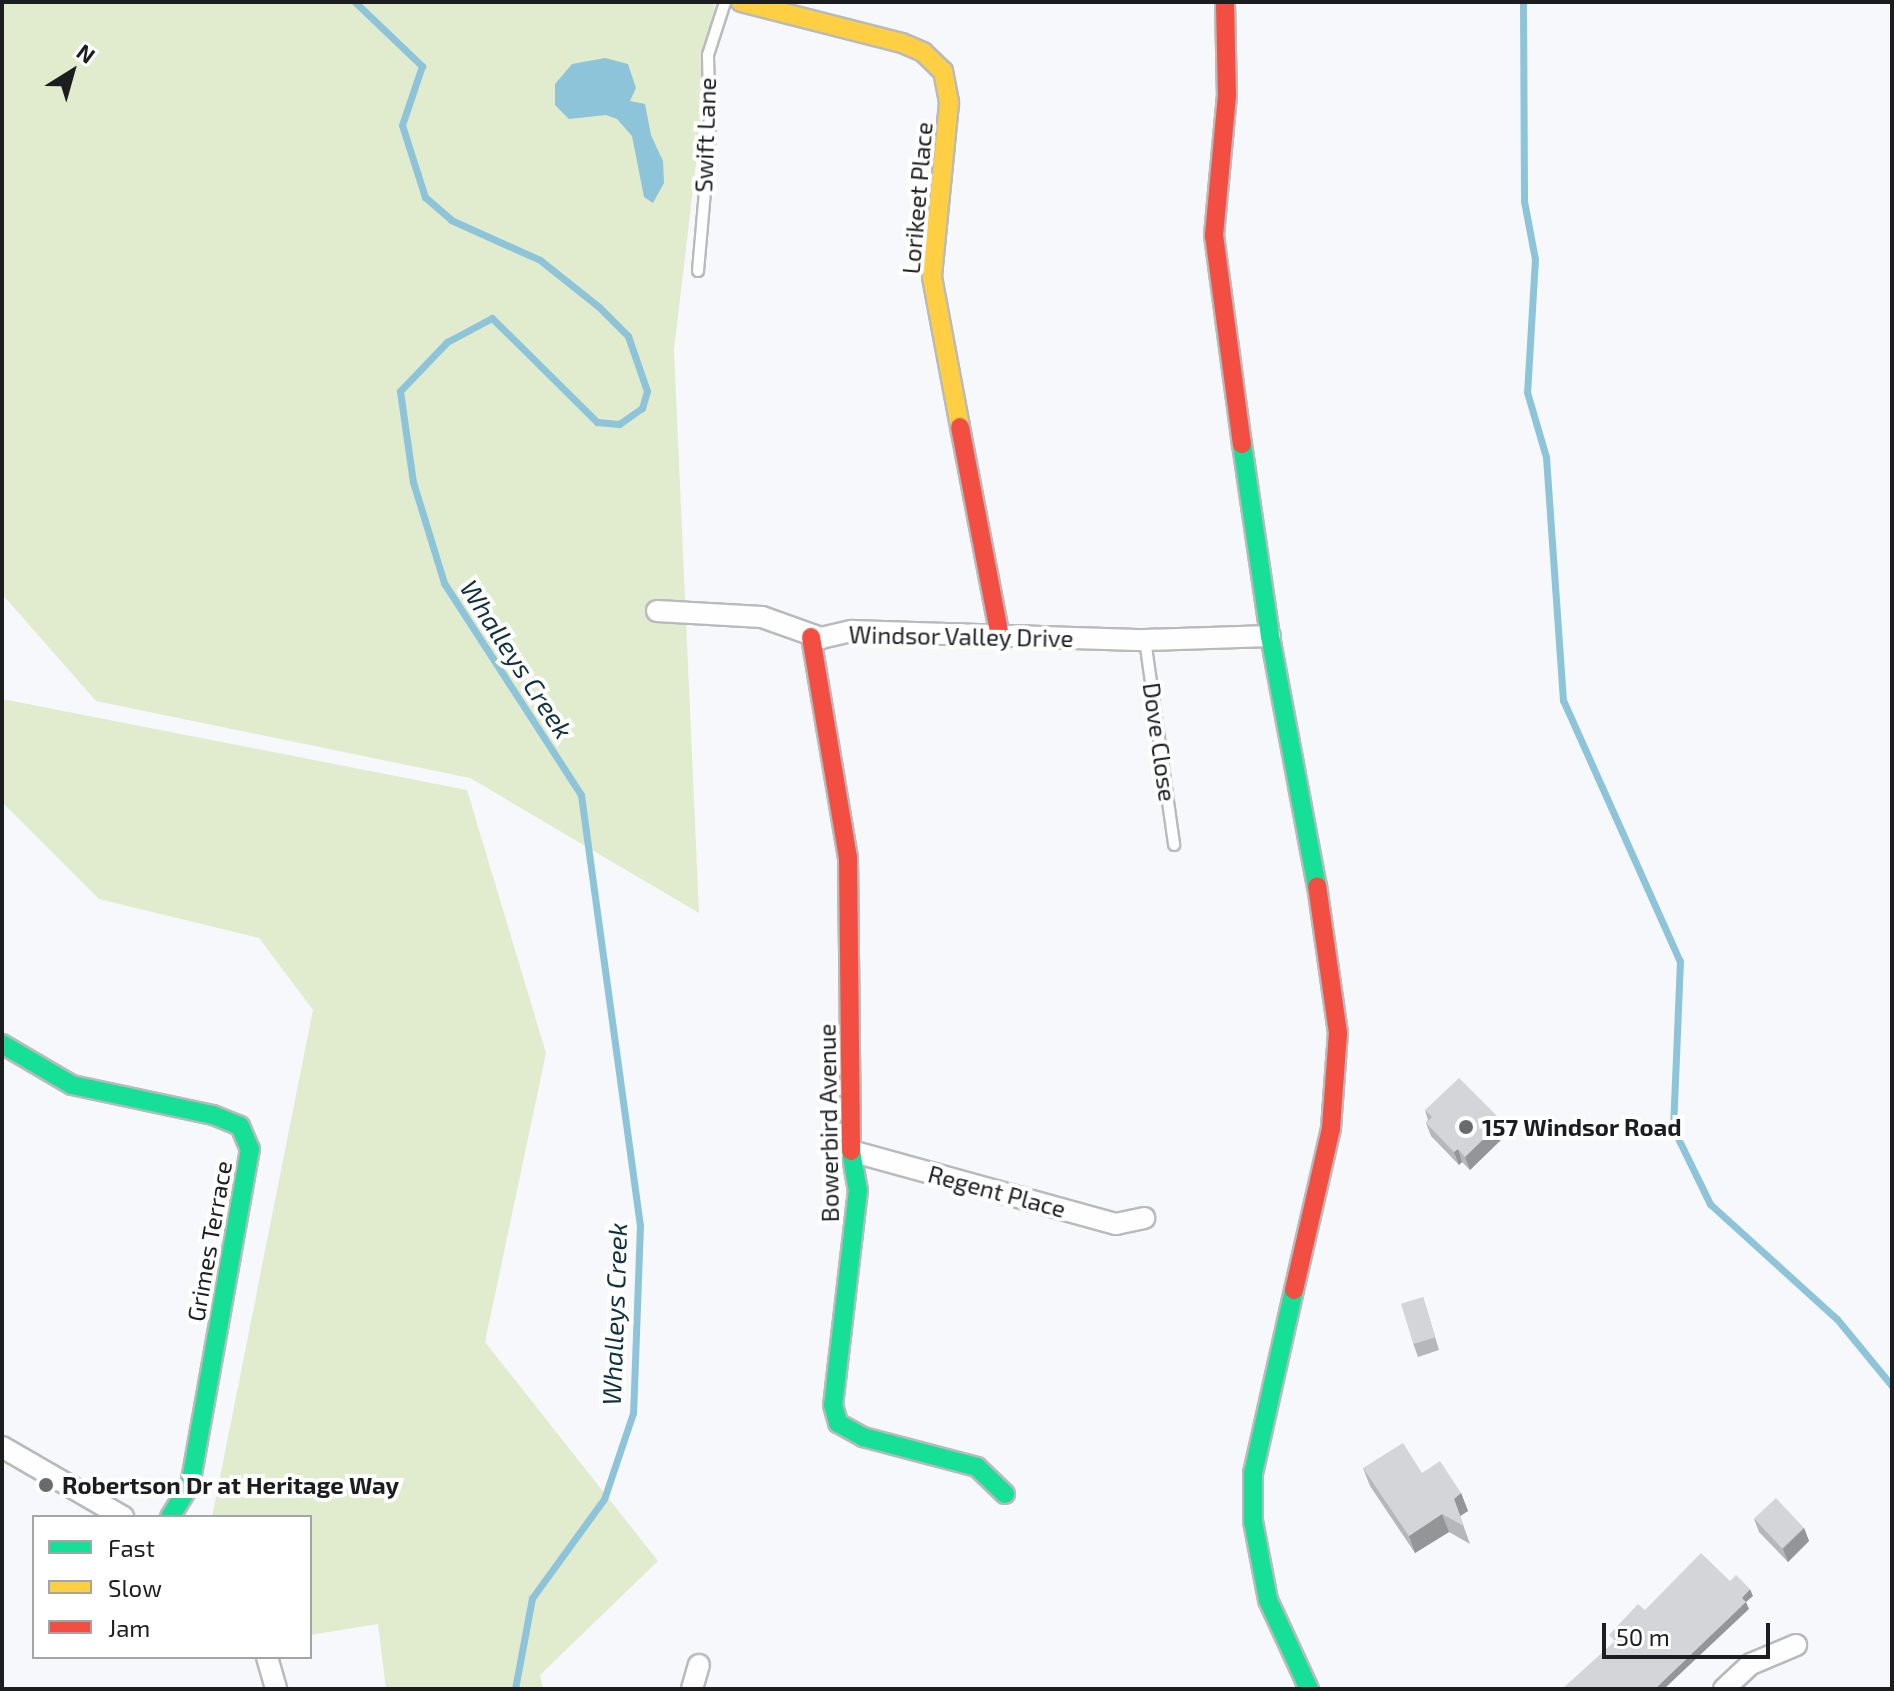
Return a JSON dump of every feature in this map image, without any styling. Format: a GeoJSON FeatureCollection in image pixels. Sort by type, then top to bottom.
{"type":"FeatureCollection","features":[{"type":"Feature","properties":{"kind":"street","name":"Lorikeet Place"},"geometry":{"type":"LineString","coordinates":[[741,2],[902,43],[923,52],[943,71],[949,103],[932,277],[1000,636]]}},
{"type":"Feature","properties":{"kind":"street"},"geometry":{"type":"LineString","coordinates":[[1225,2],[1227,95],[1214,235],[1270,636],[1327,940],[1338,1033],[1331,1128],[1253,1473],[1253,1521],[1265,1589],[1309,1689]]}},
{"type":"Feature","properties":{"kind":"street"},"geometry":{"type":"LineString","coordinates":[[657,611],[762,617],[811,637]]}},
{"type":"Feature","properties":{"kind":"street","name":"Windsor Valley Drive"},"geometry":{"type":"LineString","coordinates":[[811,637],[852,631],[1145,640],[1270,636]]}},
{"type":"Feature","properties":{"kind":"street","name":"Bowerbird Avenue"},"geometry":{"type":"LineString","coordinates":[[811,637],[847,833],[851,1151],[858,1190],[833,1382],[838,1423],[863,1437],[977,1467],[1005,1494]]}},
{"type":"Feature","properties":{"kind":"street","name":"Grimes Terrace"},"geometry":{"type":"LineString","coordinates":[[2,1044],[72,1085],[213,1115],[240,1126],[250,1149],[190,1485],[171,1515]]}},
{"type":"Feature","properties":{"kind":"street","name":"Regent Place"},"geometry":{"type":"LineString","coordinates":[[851,1151],[1116,1224],[1144,1218]]}},
{"type":"Feature","properties":{"kind":"street"},"geometry":{"type":"LineString","coordinates":[[2,1447],[120,1515]]}},
{"type":"Feature","properties":{"kind":"street"},"geometry":{"type":"LineString","coordinates":[[1724,1689],[1751,1664],[1796,1645]]}},
{"type":"Feature","properties":{"kind":"street"},"geometry":{"type":"LineString","coordinates":[[268,1659],[276,1689]]}},
{"type":"Feature","properties":{"kind":"street"},"geometry":{"type":"LineString","coordinates":[[692,1689],[699,1665]]}},
{"type":"Feature","properties":{"kind":"lane","name":"Swift Lane"},"geometry":{"type":"LineString","coordinates":[[698,271],[710,133],[708,55],[725,2]]}},
{"type":"Feature","properties":{"kind":"lane","name":"Dove Close"},"geometry":{"type":"LineString","coordinates":[[1145,640],[1174,845]]}},
{"type":"Feature","properties":{"kind":"green space"},"geometry":{"type":"Polygon","coordinates":[[[2,2],[715,2],[674,350],[699,913],[470,778],[96,701],[2,594],[2,2]]]}},
{"type":"Feature","properties":{"kind":"green space"},"geometry":{"type":"Polygon","coordinates":[[[2,699],[467,790],[546,1053],[485,1342],[658,1561],[540,1675],[543,1689],[386,1689],[378,1624],[312,1635],[312,1515],[212,1515],[313,1010],[259,938],[99,899],[2,802],[2,699]]]}},
{"type":"Feature","properties":{"kind":"water"},"geometry":{"type":"Polygon","coordinates":[[[605,58],[628,64],[636,88],[630,101],[645,104],[651,135],[663,161],[664,183],[653,203],[644,197],[632,136],[617,119],[606,115],[569,119],[555,105],[555,84],[572,64],[605,58]]]}},
{"type":"Feature","properties":{"kind":"building","name":"157 Windsor Road"},"geometry":{"type":"Polygon","coordinates":[[[1459,1078],[1502,1121],[1465,1157],[1458,1149],[1454,1152],[1426,1123],[1432,1117],[1425,1110],[1459,1078]]]}},
{"type":"Feature","properties":{"kind":"building"},"geometry":{"type":"Polygon","coordinates":[[[1423,1297],[1435,1337],[1413,1344],[1401,1304],[1423,1297]]]}},
{"type":"Feature","properties":{"kind":"building"},"geometry":{"type":"Polygon","coordinates":[[[1403,1443],[1422,1473],[1440,1461],[1461,1493],[1454,1499],[1464,1526],[1442,1514],[1409,1536],[1363,1468],[1403,1443]]]}},
{"type":"Feature","properties":{"kind":"building"},"geometry":{"type":"Polygon","coordinates":[[[1776,1498],[1804,1528],[1782,1548],[1754,1518],[1776,1498]]]}},
{"type":"Feature","properties":{"kind":"building"},"geometry":{"type":"Polygon","coordinates":[[[1701,1553],[1730,1581],[1736,1575],[1750,1589],[1742,1598],[1746,1602],[1655,1689],[1562,1689],[1615,1641],[1609,1635],[1638,1604],[1645,1610],[1701,1553]]]}},
{"type":"Feature","properties":{"kind":"waterway","name":"Whalleys Creek"},"geometry":{"type":"LineString","coordinates":[[355,2],[422,66],[402,125],[425,197],[451,220],[540,260],[599,307],[628,336],[647,391],[642,408],[619,424],[597,422],[492,318],[447,342],[400,391],[413,482],[444,583],[581,795],[640,1225],[633,1413],[604,1499],[532,1598],[515,1689]]}},
{"type":"Feature","properties":{"kind":"waterway"},"geometry":{"type":"LineString","coordinates":[[1523,2],[1524,201],[1535,259],[1527,392],[1546,457],[1563,700],[1680,961],[1673,1128],[1710,1204],[1837,1319],[1892,1386]]}},
{"type":"Feature","properties":{"kind":"traffic: fast"},"geometry":{"type":"LineString","coordinates":[[1242,444],[1270,636],[1317,886]]}},
{"type":"Feature","properties":{"kind":"traffic: fast"},"geometry":{"type":"LineString","coordinates":[[2,1044],[72,1085],[213,1115],[240,1126],[250,1149],[190,1485],[171,1515]]}},
{"type":"Feature","properties":{"kind":"traffic: fast"},"geometry":{"type":"LineString","coordinates":[[851,1151],[858,1190],[833,1405],[838,1423],[863,1437],[977,1467],[1005,1494]]}},
{"type":"Feature","properties":{"kind":"traffic: fast"},"geometry":{"type":"LineString","coordinates":[[1294,1290],[1253,1473],[1253,1521],[1268,1600],[1309,1689]]}},
{"type":"Feature","properties":{"kind":"traffic: slow"},"geometry":{"type":"LineString","coordinates":[[741,2],[902,43],[923,52],[943,71],[949,103],[932,277],[960,427]]}},
{"type":"Feature","properties":{"kind":"traffic: jam"},"geometry":{"type":"LineString","coordinates":[[1225,2],[1227,95],[1214,235],[1242,444]]}},
{"type":"Feature","properties":{"kind":"traffic: jam"},"geometry":{"type":"LineString","coordinates":[[960,427],[1000,636]]}},
{"type":"Feature","properties":{"kind":"traffic: jam"},"geometry":{"type":"LineString","coordinates":[[811,637],[848,857],[851,1151]]}},
{"type":"Feature","properties":{"kind":"traffic: jam"},"geometry":{"type":"LineString","coordinates":[[1294,1290],[1331,1128],[1338,1033],[1317,886]]}},
{"type":"Feature","properties":{"kind":"place","name":"157 Windsor Road"},"geometry":{"type":"Point","coordinates":[1466,1127]}},
{"type":"Feature","properties":{"kind":"place","name":"Robertson Dr at Heritage Way"},"geometry":{"type":"Point","coordinates":[46,1485]}}]}
